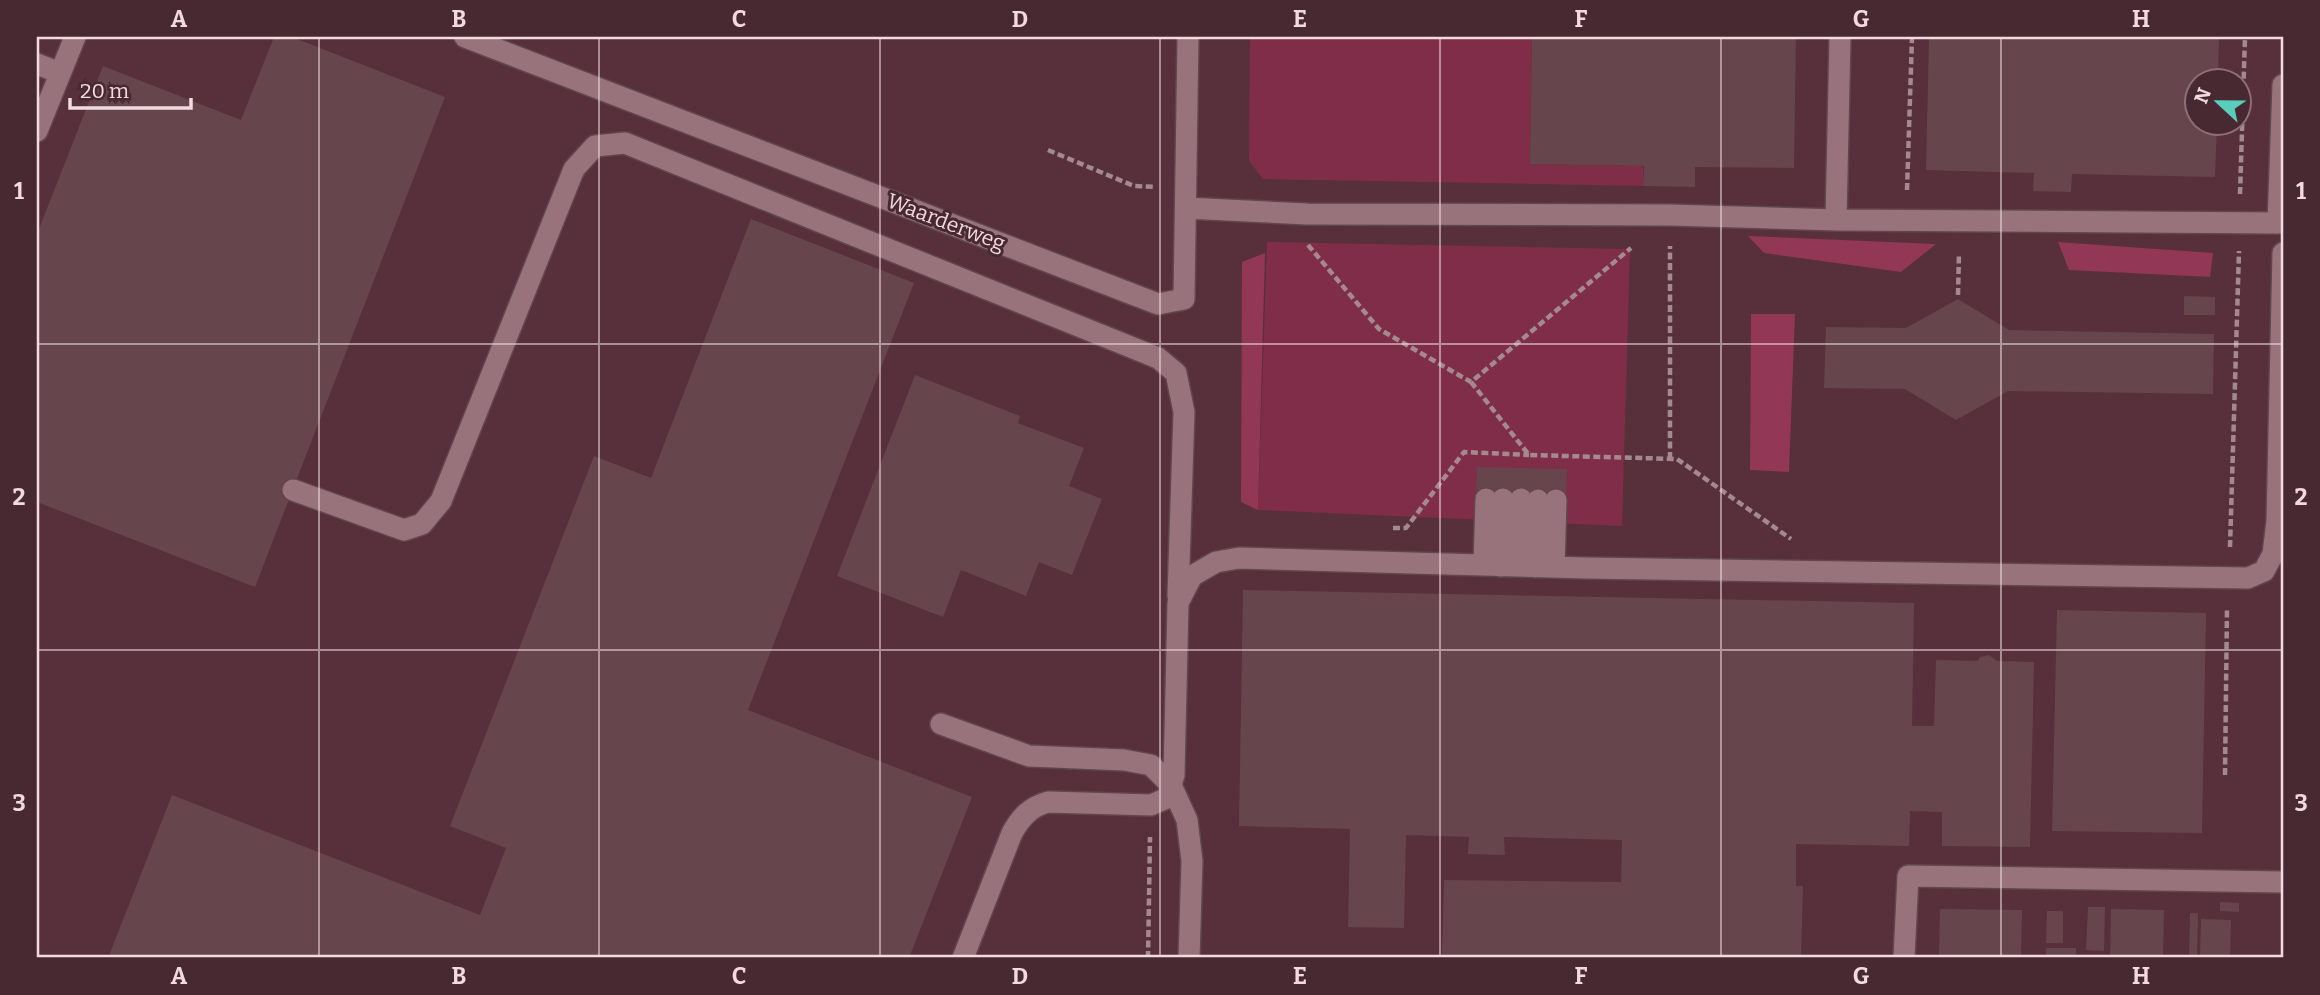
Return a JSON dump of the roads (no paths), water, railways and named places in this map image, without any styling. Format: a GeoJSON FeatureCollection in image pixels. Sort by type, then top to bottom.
{"type":"FeatureCollection","features":[{"type":"Feature","properties":{"kind":"lane"},"geometry":{"type":"LineString","coordinates":[[37,131],[75,37]]}},
{"type":"Feature","properties":{"kind":"lane","name":"Waarderweg"},"geometry":{"type":"LineString","coordinates":[[465,37],[1158,304],[1184,299],[1188,37]]}},
{"type":"Feature","properties":{"kind":"lane"},"geometry":{"type":"LineString","coordinates":[[1836,220],[1840,37]]}},
{"type":"Feature","properties":{"kind":"lane"},"geometry":{"type":"LineString","coordinates":[[37,64],[60,73]]}},
{"type":"Feature","properties":{"kind":"lane"},"geometry":{"type":"LineString","coordinates":[[1186,208],[1307,214],[1670,215],[1836,220],[2278,223],[2283,85]]}},
{"type":"Feature","properties":{"kind":"lane"},"geometry":{"type":"LineString","coordinates":[[293,490],[404,530],[422,524],[441,501],[574,169],[595,146],[625,143],[1157,358],[1176,373],[1184,412],[1174,775],[1171,785],[1167,797],[1151,805],[1048,802],[1036,806],[1021,817],[1012,833],[963,958]]}},
{"type":"Feature","properties":{"kind":"lane"},"geometry":{"type":"LineString","coordinates":[[1178,603],[1192,576],[1216,562],[1239,558],[1519,566],[2248,579],[2264,571],[2273,554],[2277,521],[2283,253]]}},
{"type":"Feature","properties":{"kind":"lane"},"geometry":{"type":"LineString","coordinates":[[1519,566],[1521,499]]}},
{"type":"Feature","properties":{"kind":"lane"},"geometry":{"type":"LineString","coordinates":[[1519,566],[1521,499]]}},
{"type":"Feature","properties":{"kind":"lane"},"geometry":{"type":"LineString","coordinates":[[1519,566],[1521,499]]}},
{"type":"Feature","properties":{"kind":"lane"},"geometry":{"type":"LineString","coordinates":[[941,724],[1029,756],[1124,760],[1151,765],[1171,785],[1187,820],[1192,861],[1189,958]]}},
{"type":"Feature","properties":{"kind":"lane"},"geometry":{"type":"LineString","coordinates":[[1904,958],[1908,876],[2283,882]]}}]}
